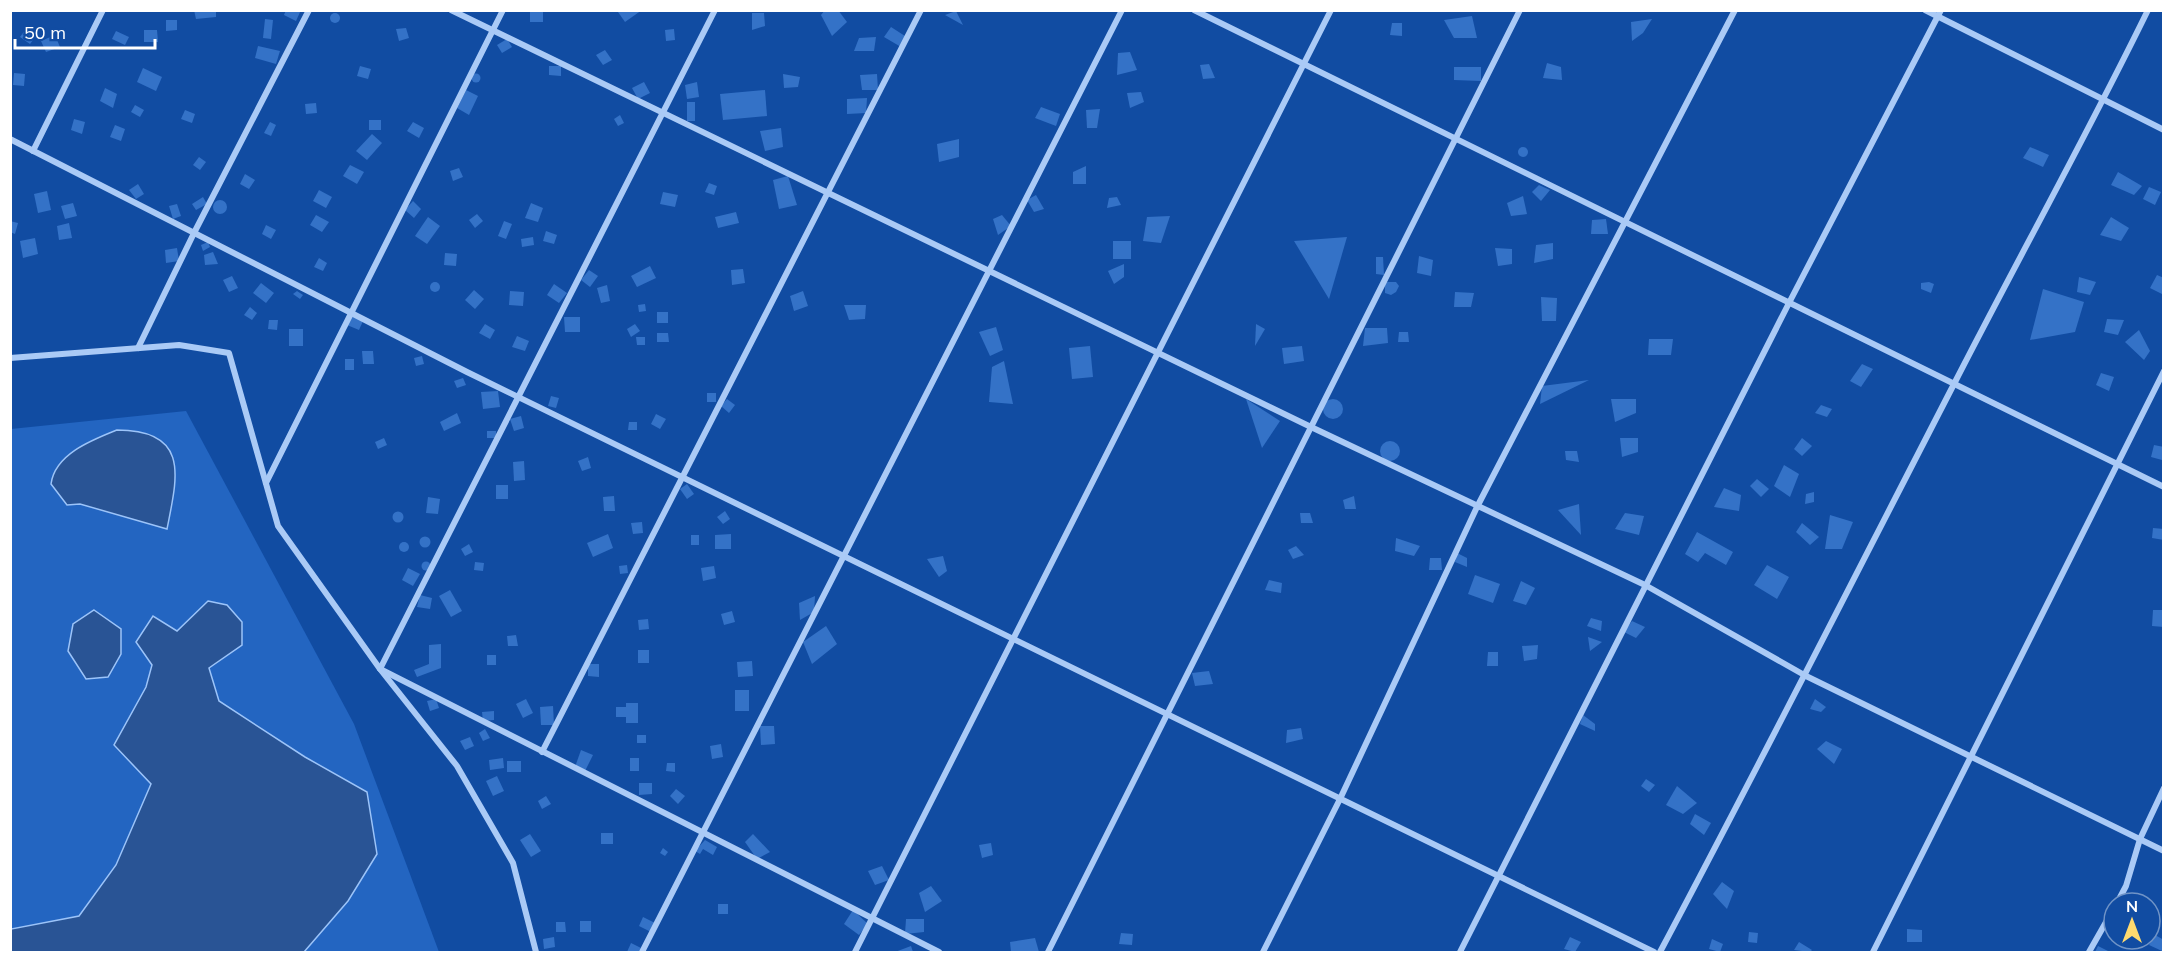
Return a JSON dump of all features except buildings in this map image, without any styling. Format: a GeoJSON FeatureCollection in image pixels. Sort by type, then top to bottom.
{"type":"FeatureCollection","features":[{"type":"Feature","properties":{"kind":"street"},"geometry":{"type":"LineString","coordinates":[[33,151],[103,10]]}},
{"type":"Feature","properties":{"kind":"street"},"geometry":{"type":"LineString","coordinates":[[138,348],[194,233],[309,10]]}},
{"type":"Feature","properties":{"kind":"street"},"geometry":{"type":"LineString","coordinates":[[451,10],[989,272],[1477,507],[1645,585],[1806,676],[2163,851]]}},
{"type":"Feature","properties":{"kind":"street"},"geometry":{"type":"LineString","coordinates":[[265,483],[503,10]]}},
{"type":"Feature","properties":{"kind":"street"},"geometry":{"type":"LineString","coordinates":[[380,669],[715,10]]}},
{"type":"Feature","properties":{"kind":"street"},"geometry":{"type":"LineString","coordinates":[[542,752],[921,10]]}},
{"type":"Feature","properties":{"kind":"street"},"geometry":{"type":"LineString","coordinates":[[642,952],[1122,10]]}},
{"type":"Feature","properties":{"kind":"street"},"geometry":{"type":"LineString","coordinates":[[1194,10],[1623,224],[1954,383],[2163,487]]}},
{"type":"Feature","properties":{"kind":"street"},"geometry":{"type":"LineString","coordinates":[[855,952],[1331,10]]}},
{"type":"Feature","properties":{"kind":"street"},"geometry":{"type":"LineString","coordinates":[[1048,952],[1520,10]]}},
{"type":"Feature","properties":{"kind":"street"},"geometry":{"type":"LineString","coordinates":[[1263,952],[1340,799],[1477,507],[1735,10]]}},
{"type":"Feature","properties":{"kind":"street"},"geometry":{"type":"LineString","coordinates":[[1925,10],[1940,14],[2163,130]]}},
{"type":"Feature","properties":{"kind":"street"},"geometry":{"type":"LineString","coordinates":[[1660,952],[1806,676],[1954,383],[2104,100],[2148,10]]}},
{"type":"Feature","properties":{"kind":"street"},"geometry":{"type":"LineString","coordinates":[[1460,952],[1789,303],[1940,14]]}},
{"type":"Feature","properties":{"kind":"street"},"geometry":{"type":"LineString","coordinates":[[10,139],[519,398],[1654,952]]}},
{"type":"Feature","properties":{"kind":"street"},"geometry":{"type":"LineString","coordinates":[[10,358],[179,345],[229,353],[278,526],[380,669],[457,766],[513,862],[536,952]]}},
{"type":"Feature","properties":{"kind":"street"},"geometry":{"type":"LineString","coordinates":[[1873,952],[2163,371]]}},
{"type":"Feature","properties":{"kind":"street"},"geometry":{"type":"LineString","coordinates":[[380,669],[939,952]]}},
{"type":"Feature","properties":{"kind":"street"},"geometry":{"type":"LineString","coordinates":[[2123,891],[2140,839],[2163,788]]}},
{"type":"Feature","properties":{"kind":"street"},"geometry":{"type":"LineString","coordinates":[[2089,952],[2102,929]]}},
{"type":"Feature","properties":{"kind":"shaded area"},"geometry":{"type":"Polygon","coordinates":[[[186,411],[354,724],[439,952],[11,952],[11,429],[186,411]]]}},
{"type":"Feature","properties":{"kind":"shaded area"},"geometry":{"type":"Polygon","coordinates":[[[117,430],[141,432],[157,438],[168,448],[174,460],[175,475],[167,529],[80,504],[67,505],[51,484],[59,464],[67,456],[97,438],[117,430]]]}},
{"type":"Feature","properties":{"kind":"shaded area"},"geometry":{"type":"Polygon","coordinates":[[[208,601],[227,605],[242,622],[242,645],[209,668],[219,701],[305,757],[367,792],[377,854],[348,901],[304,952],[11,952],[11,929],[79,916],[116,865],[151,784],[114,745],[146,687],[152,665],[136,642],[153,616],[177,631],[208,601]]]}},
{"type":"Feature","properties":{"kind":"shaded area"},"geometry":{"type":"Polygon","coordinates":[[[94,610],[121,629],[121,654],[108,677],[86,679],[68,651],[73,624],[94,610]]]}}]}
